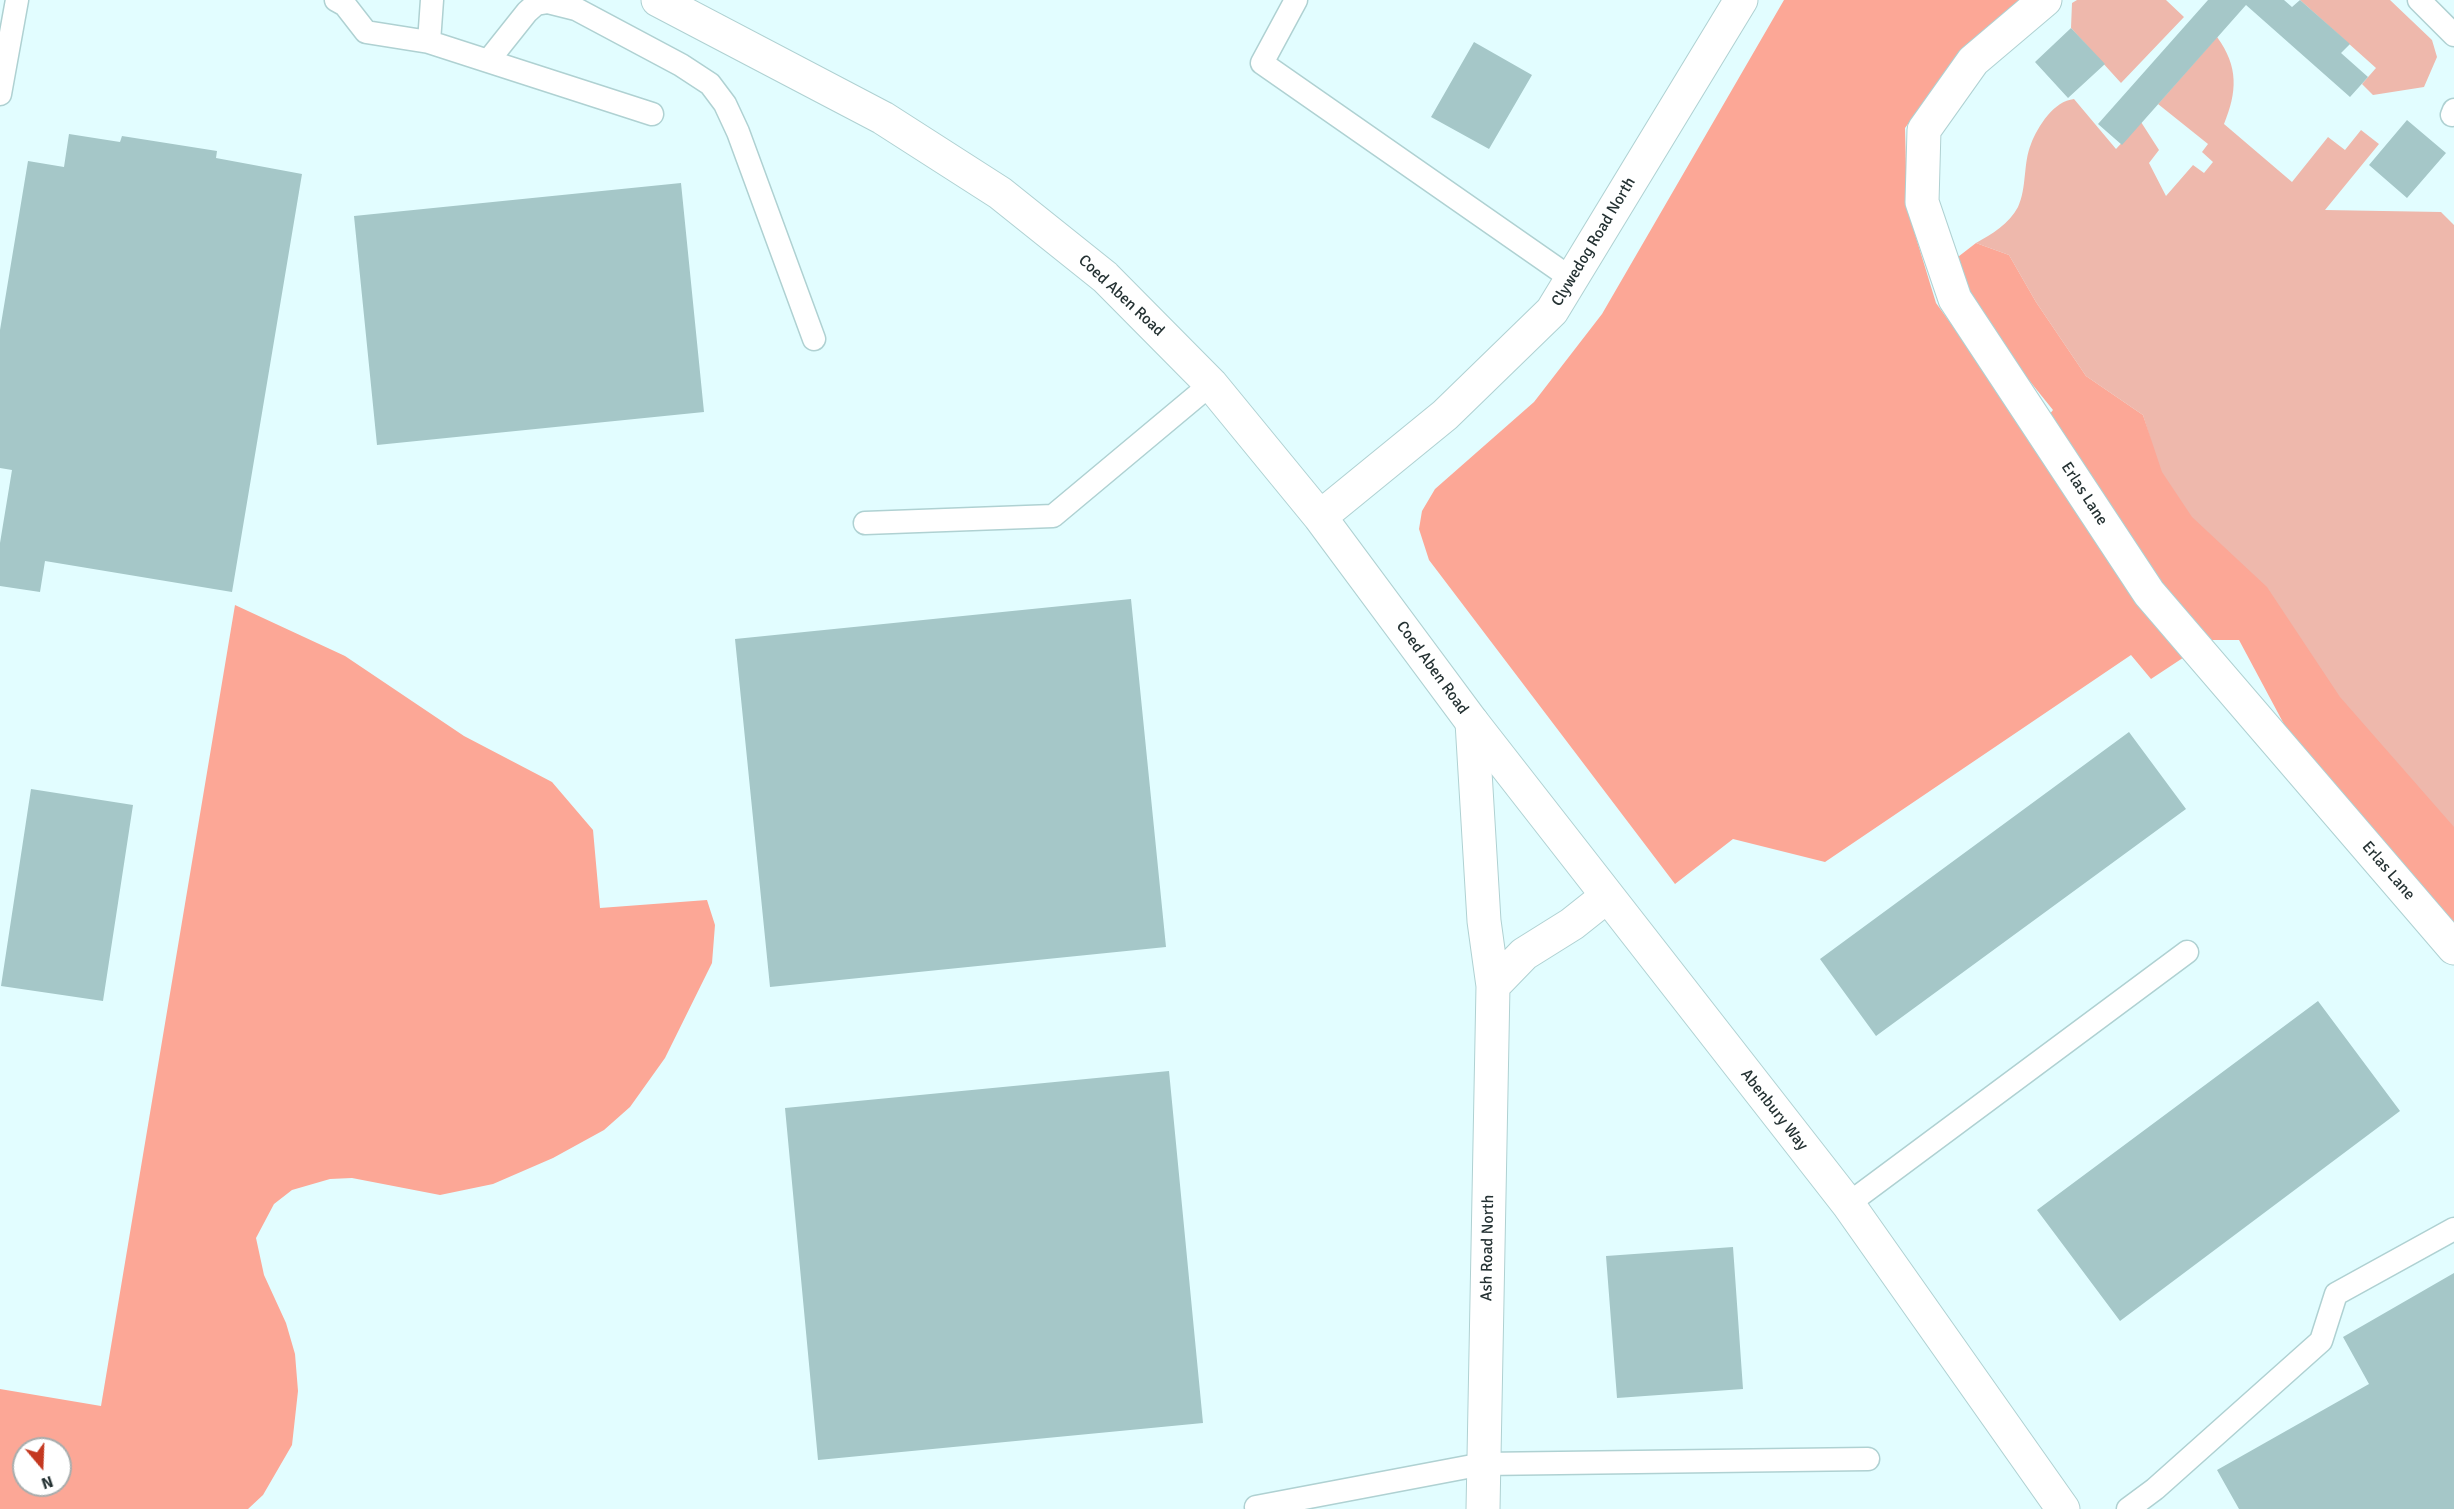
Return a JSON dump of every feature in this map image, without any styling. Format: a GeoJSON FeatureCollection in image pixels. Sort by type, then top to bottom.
{"type":"FeatureCollection","features":[{"type":"Feature","properties":{"kind":"street","name":"Coed Aben Road"},"geometry":{"type":"LineString","coordinates":[[658,0],[883,118],[1000,193],[1105,277],[1212,384],[1320,517],[1472,722]]}},
{"type":"Feature","properties":{"kind":"street","name":"Clywedog Road North"},"geometry":{"type":"LineString","coordinates":[[1320,517],[1445,416],[1552,311],[1741,0]]}},
{"type":"Feature","properties":{"kind":"street","name":"Erlas Lane"},"geometry":{"type":"LineString","coordinates":[[2045,0],[1972,61],[1924,130],[1922,202],[1955,298],[2150,593],[2454,948]]}},
{"type":"Feature","properties":{"kind":"street","name":"Abenbury Way"},"geometry":{"type":"LineString","coordinates":[[1472,722],[1606,897],[1848,1204],[2062,1509]]}},
{"type":"Feature","properties":{"kind":"street","name":"Ash Road North"},"geometry":{"type":"LineString","coordinates":[[1472,722],[1484,921],[1493,986],[1483,1509]]}},
{"type":"Feature","properties":{"kind":"street"},"geometry":{"type":"LineString","coordinates":[[1493,986],[1524,954],[1572,924],[1606,897]]}},
{"type":"Feature","properties":{"kind":"lane"},"geometry":{"type":"LineString","coordinates":[[0,94],[17,0]]}},
{"type":"Feature","properties":{"kind":"lane"},"geometry":{"type":"LineString","coordinates":[[336,0],[345,5],[366,32],[429,42],[651,114]]}},
{"type":"Feature","properties":{"kind":"lane"},"geometry":{"type":"LineString","coordinates":[[429,42],[432,0]]}},
{"type":"Feature","properties":{"kind":"lane"},"geometry":{"type":"LineString","coordinates":[[1296,0],[1262,63],[1572,279]]}},
{"type":"Feature","properties":{"kind":"lane"},"geometry":{"type":"LineString","coordinates":[[2419,0],[2454,35]]}},
{"type":"Feature","properties":{"kind":"lane"},"geometry":{"type":"LineString","coordinates":[[488,61],[527,12],[536,4],[548,2],[576,9],[681,65],[710,84],[725,104],[738,132],[814,339]]}},
{"type":"Feature","properties":{"kind":"lane"},"geometry":{"type":"LineString","coordinates":[[865,523],[1053,516],[1212,384]]}},
{"type":"Feature","properties":{"kind":"lane"},"geometry":{"type":"LineString","coordinates":[[1848,1204],[2187,951]]}},
{"type":"Feature","properties":{"kind":"lane"},"geometry":{"type":"LineString","coordinates":[[2128,1509],[2155,1490],[2321,1341],[2336,1294],[2454,1229]]}},
{"type":"Feature","properties":{"kind":"lane"},"geometry":{"type":"LineString","coordinates":[[1256,1507],[1484,1464],[1869,1459]]}},
{"type":"Feature","properties":{"kind":"shaded area"},"geometry":{"type":"Polygon","coordinates":[[[1784,0],[2019,0],[1963,48],[1905,128],[1907,208],[1936,303],[2032,436],[2053,410],[2016,364],[1979,311],[1954,260],[1976,243],[2009,255],[2036,302],[2086,376],[2143,415],[2162,472],[2192,517],[2267,587],[2340,697],[2454,827],[2454,929],[2293,741],[2239,640],[2210,640],[2151,679],[2131,655],[1825,862],[1733,839],[1675,884],[1429,560],[1419,529],[1422,511],[1435,489],[1534,402],[1602,314],[1784,0]]]}},
{"type":"Feature","properties":{"kind":"shaded area"},"geometry":{"type":"Polygon","coordinates":[[[2077,0],[2166,0],[2184,17],[2121,83],[2071,28],[2072,3],[2077,0]]]}},
{"type":"Feature","properties":{"kind":"shaded area"},"geometry":{"type":"Polygon","coordinates":[[[2300,0],[2390,0],[2432,40],[2437,57],[2424,87],[2373,95],[2362,84],[2376,68],[2300,0]]]}},
{"type":"Feature","properties":{"kind":"shaded area"},"geometry":{"type":"Polygon","coordinates":[[[2217,37],[2229,59],[2234,80],[2224,124],[2292,182],[2328,137],[2345,150],[2361,130],[2379,144],[2325,210],[2441,212],[2454,225],[2454,881],[2189,565],[2143,415],[2086,376],[2036,302],[2009,255],[1976,243],[2000,228],[2018,207],[2027,159],[2034,137],[2042,122],[2053,109],[2067,101],[2074,99],[2116,149],[2141,122],[2159,150],[2149,163],[2166,196],[2193,165],[2204,173],[2213,162],[2202,152],[2208,144],[2158,104],[2217,37]]]}},
{"type":"Feature","properties":{"kind":"shaded area"},"geometry":{"type":"Polygon","coordinates":[[[235,605],[345,656],[464,736],[552,782],[593,830],[600,908],[707,900],[715,925],[712,963],[665,1058],[630,1107],[604,1130],[553,1158],[493,1184],[440,1195],[352,1178],[330,1179],[292,1190],[274,1204],[256,1238],[264,1275],[286,1323],[295,1354],[298,1391],[292,1445],[263,1495],[248,1509],[0,1509],[0,1389],[101,1406],[235,605]]]}},
{"type":"Feature","properties":{"kind":"building"},"geometry":{"type":"Polygon","coordinates":[[[2208,0],[2284,0],[2292,7],[2300,0],[2350,44],[2341,53],[2368,77],[2350,97],[2246,5],[2122,145],[2098,124],[2208,0]]]}},
{"type":"Feature","properties":{"kind":"building"},"geometry":{"type":"Polygon","coordinates":[[[2071,28],[2105,64],[2068,98],[2035,62],[2071,28]]]}},
{"type":"Feature","properties":{"kind":"building"},"geometry":{"type":"Polygon","coordinates":[[[1474,42],[1532,75],[1489,149],[1431,117],[1474,42]]]}},
{"type":"Feature","properties":{"kind":"building"},"geometry":{"type":"Polygon","coordinates":[[[2407,120],[2446,153],[2407,198],[2369,165],[2407,120]]]}},
{"type":"Feature","properties":{"kind":"building"},"geometry":{"type":"Polygon","coordinates":[[[69,134],[120,142],[122,136],[217,151],[216,158],[302,174],[232,592],[45,561],[40,592],[0,586],[0,543],[12,470],[0,468],[0,330],[28,161],[64,167],[69,134]]]}},
{"type":"Feature","properties":{"kind":"building"},"geometry":{"type":"Polygon","coordinates":[[[681,183],[704,412],[377,445],[354,216],[681,183]]]}},
{"type":"Feature","properties":{"kind":"building"},"geometry":{"type":"Polygon","coordinates":[[[1131,599],[1166,947],[770,987],[735,639],[1131,599]]]}},
{"type":"Feature","properties":{"kind":"building"},"geometry":{"type":"Polygon","coordinates":[[[2129,732],[2186,809],[1876,1036],[1820,959],[2129,732]]]}},
{"type":"Feature","properties":{"kind":"building"},"geometry":{"type":"Polygon","coordinates":[[[31,789],[133,805],[103,1001],[1,986],[31,789]]]}},
{"type":"Feature","properties":{"kind":"building"},"geometry":{"type":"Polygon","coordinates":[[[2318,1001],[2400,1111],[2120,1321],[2037,1210],[2318,1001]]]}},
{"type":"Feature","properties":{"kind":"building"},"geometry":{"type":"Polygon","coordinates":[[[1169,1071],[1203,1423],[818,1460],[785,1108],[1169,1071]]]}},
{"type":"Feature","properties":{"kind":"building"},"geometry":{"type":"Polygon","coordinates":[[[1733,1247],[1743,1389],[1617,1398],[1606,1256],[1733,1247]]]}},
{"type":"Feature","properties":{"kind":"building"},"geometry":{"type":"Polygon","coordinates":[[[2454,1273],[2454,1509],[2239,1509],[2217,1470],[2369,1384],[2343,1337],[2454,1273]]]}}]}
